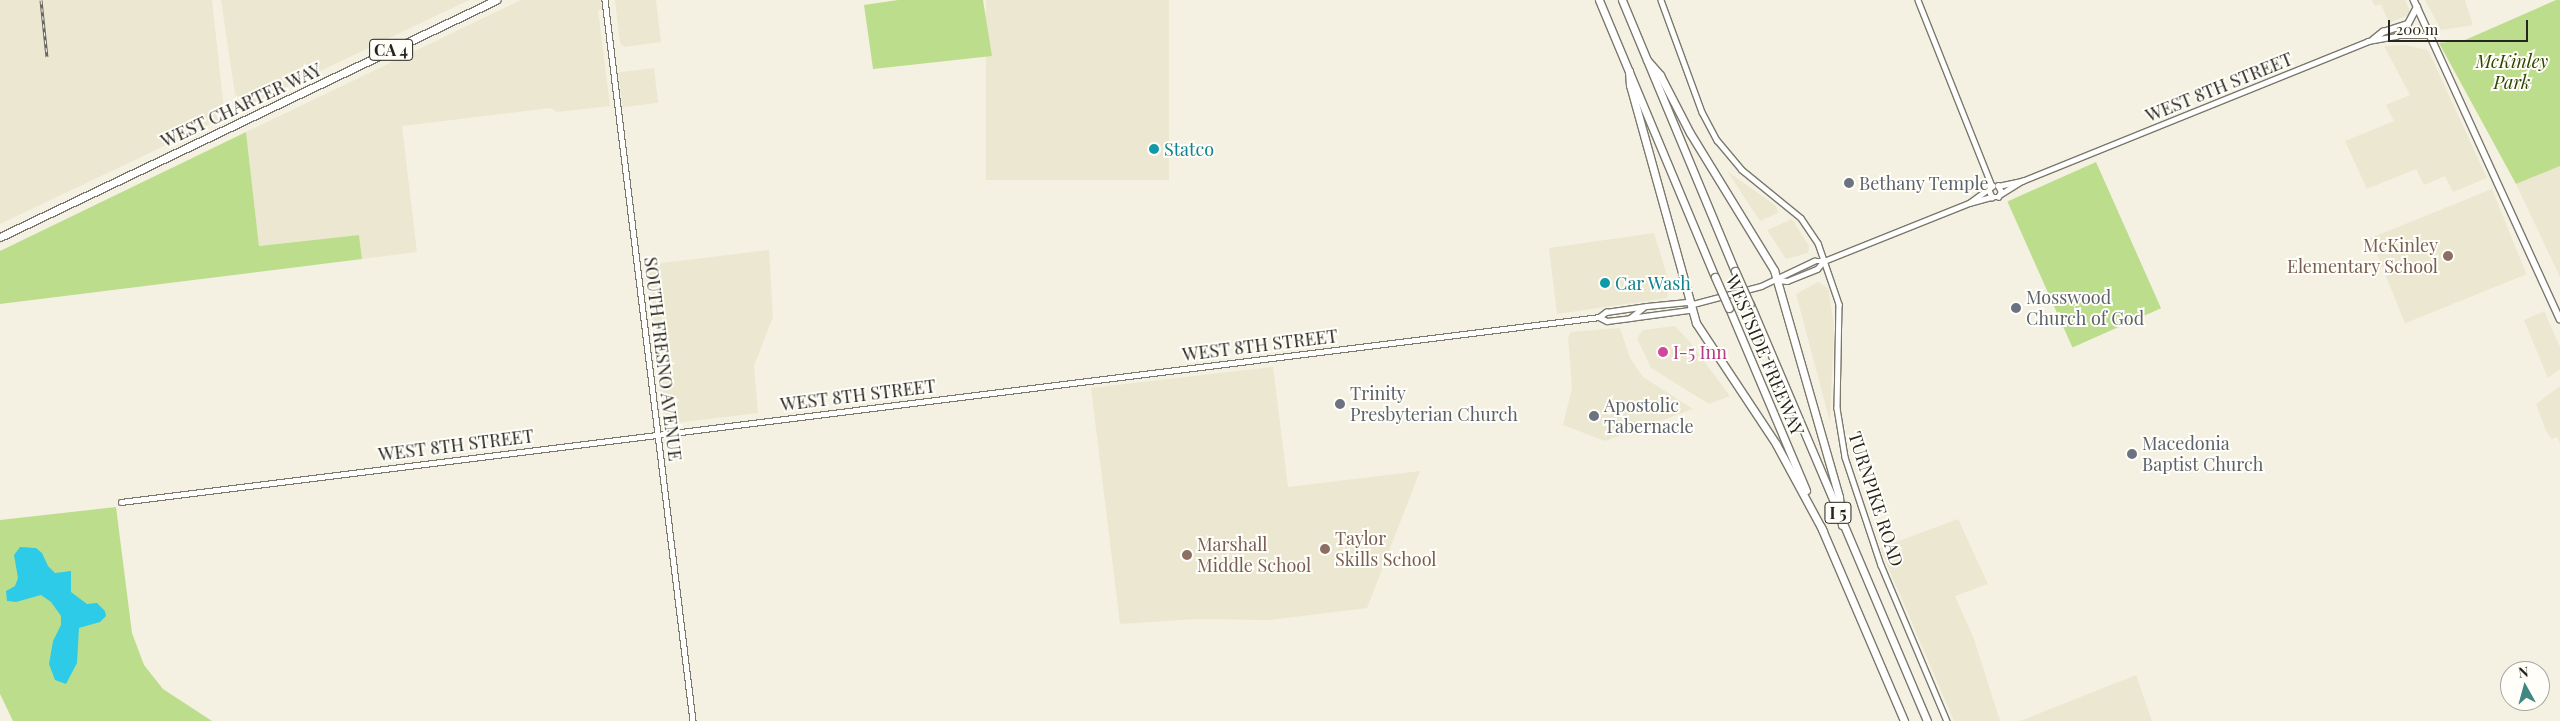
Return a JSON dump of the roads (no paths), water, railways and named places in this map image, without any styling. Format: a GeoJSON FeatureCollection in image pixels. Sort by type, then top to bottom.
{"type":"FeatureCollection","features":[{"type":"Feature","properties":{"kind":"highway","name":"WEST CHARTER WAY"},"geometry":{"type":"LineString","coordinates":[[0,237],[496,0]]}},
{"type":"Feature","properties":{"kind":"highway","name":"WESTSIDE FREEWAY"},"geometry":{"type":"LineString","coordinates":[[1599,0],[1904,721]]}},
{"type":"Feature","properties":{"kind":"highway","name":"WESTSIDE FREEWAY"},"geometry":{"type":"LineString","coordinates":[[1622,0],[1842,526],[1927,721]]}},
{"type":"Feature","properties":{"kind":"highway"},"geometry":{"type":"LineString","coordinates":[[1647,60],[1660,75],[1690,133],[1767,256],[1777,280],[1839,497],[1842,526]]}},
{"type":"Feature","properties":{"kind":"highway"},"geometry":{"type":"LineString","coordinates":[[1629,71],[1630,85],[1702,332],[1776,444],[1823,531]]}},
{"type":"Feature","properties":{"kind":"main road"},"geometry":{"type":"LineString","coordinates":[[2414,0],[2560,319]]}},
{"type":"Feature","properties":{"kind":"main road"},"geometry":{"type":"LineString","coordinates":[[2373,40],[2383,32],[2408,24],[2417,7]]}},
{"type":"Feature","properties":{"kind":"street","name":"SOUTH FRESNO AVENUE"},"geometry":{"type":"LineString","coordinates":[[605,0],[658,434],[672,571],[693,721]]}},
{"type":"Feature","properties":{"kind":"street","name":"TURNPIKE ROAD"},"geometry":{"type":"LineString","coordinates":[[1661,0],[1673,39],[1713,133],[1741,169],[1807,225],[1824,261],[1839,304],[1837,408],[1845,457],[1879,560],[1947,721]]}},
{"type":"Feature","properties":{"kind":"street"},"geometry":{"type":"LineString","coordinates":[[1918,0],[1993,187],[2001,194]]}},
{"type":"Feature","properties":{"kind":"street","name":"WEST 8TH STREET"},"geometry":{"type":"LineString","coordinates":[[1777,280],[1780,275],[1814,261],[1824,261],[1969,203],[1992,198],[2022,181],[2373,40],[2397,36],[2430,36]]}},
{"type":"Feature","properties":{"kind":"street","name":"WEST 8TH STREET"},"geometry":{"type":"LineString","coordinates":[[1969,203],[1993,187],[2022,181]]}},
{"type":"Feature","properties":{"kind":"street"},"geometry":{"type":"LineString","coordinates":[[1992,198],[1993,187]]}},
{"type":"Feature","properties":{"kind":"street","name":"WEST 8TH STREET"},"geometry":{"type":"LineString","coordinates":[[121,502],[1599,317],[1614,311],[1647,306],[1687,302],[1693,304],[1777,280],[1782,282],[1817,269],[1824,261]]}},
{"type":"Feature","properties":{"kind":"street","name":"WEST 8TH STREET"},"geometry":{"type":"LineString","coordinates":[[1599,317],[1607,321],[1689,310],[1693,304]]}},
{"type":"Feature","properties":{"kind":"street"},"geometry":{"type":"LineString","coordinates":[[1614,311],[1630,318],[1647,306]]}},
{"type":"Feature","properties":{"kind":"water"},"geometry":{"type":"Polygon","coordinates":[[[20,547],[36,548],[42,553],[48,566],[55,573],[71,571],[71,592],[87,604],[97,603],[105,611],[106,616],[100,622],[79,628],[77,663],[66,684],[55,680],[49,664],[53,641],[61,625],[61,616],[51,602],[41,595],[16,602],[7,601],[6,591],[15,586],[18,578],[14,555],[20,547]]]}},
{"type":"Feature","properties":{"kind":"railway"},"geometry":{"type":"LineString","coordinates":[[41,0],[47,57]]}},
{"type":"Feature","properties":{"kind":"place","name":"Statco"},"geometry":{"type":"Point","coordinates":[1154,149]}},
{"type":"Feature","properties":{"kind":"place","name":"Bethany Temple"},"geometry":{"type":"Point","coordinates":[1849,183]}},
{"type":"Feature","properties":{"kind":"place","name":"McKinley Elementary School"},"geometry":{"type":"Point","coordinates":[2448,256]}},
{"type":"Feature","properties":{"kind":"place","name":"Car Wash"},"geometry":{"type":"Point","coordinates":[1605,283]}},
{"type":"Feature","properties":{"kind":"place","name":"Mosswood Church of God"},"geometry":{"type":"Point","coordinates":[2016,308]}},
{"type":"Feature","properties":{"kind":"place","name":"I-5 Inn"},"geometry":{"type":"Point","coordinates":[1663,352]}},
{"type":"Feature","properties":{"kind":"place","name":"Trinity Presbyterian Church"},"geometry":{"type":"Point","coordinates":[1340,404]}},
{"type":"Feature","properties":{"kind":"place","name":"Apostolic Tabernacle"},"geometry":{"type":"Point","coordinates":[1594,416]}},
{"type":"Feature","properties":{"kind":"place","name":"Macedonia Baptist Church"},"geometry":{"type":"Point","coordinates":[2132,454]}},
{"type":"Feature","properties":{"kind":"place","name":"Taylor Skills School"},"geometry":{"type":"Point","coordinates":[1325,549]}},
{"type":"Feature","properties":{"kind":"place","name":"Marshall Middle School"},"geometry":{"type":"Point","coordinates":[1187,555]}},
{"type":"Feature","properties":{"kind":"park label","name":"McKinley Park"},"geometry":{"type":"Point","coordinates":[2512,72]}}]}
